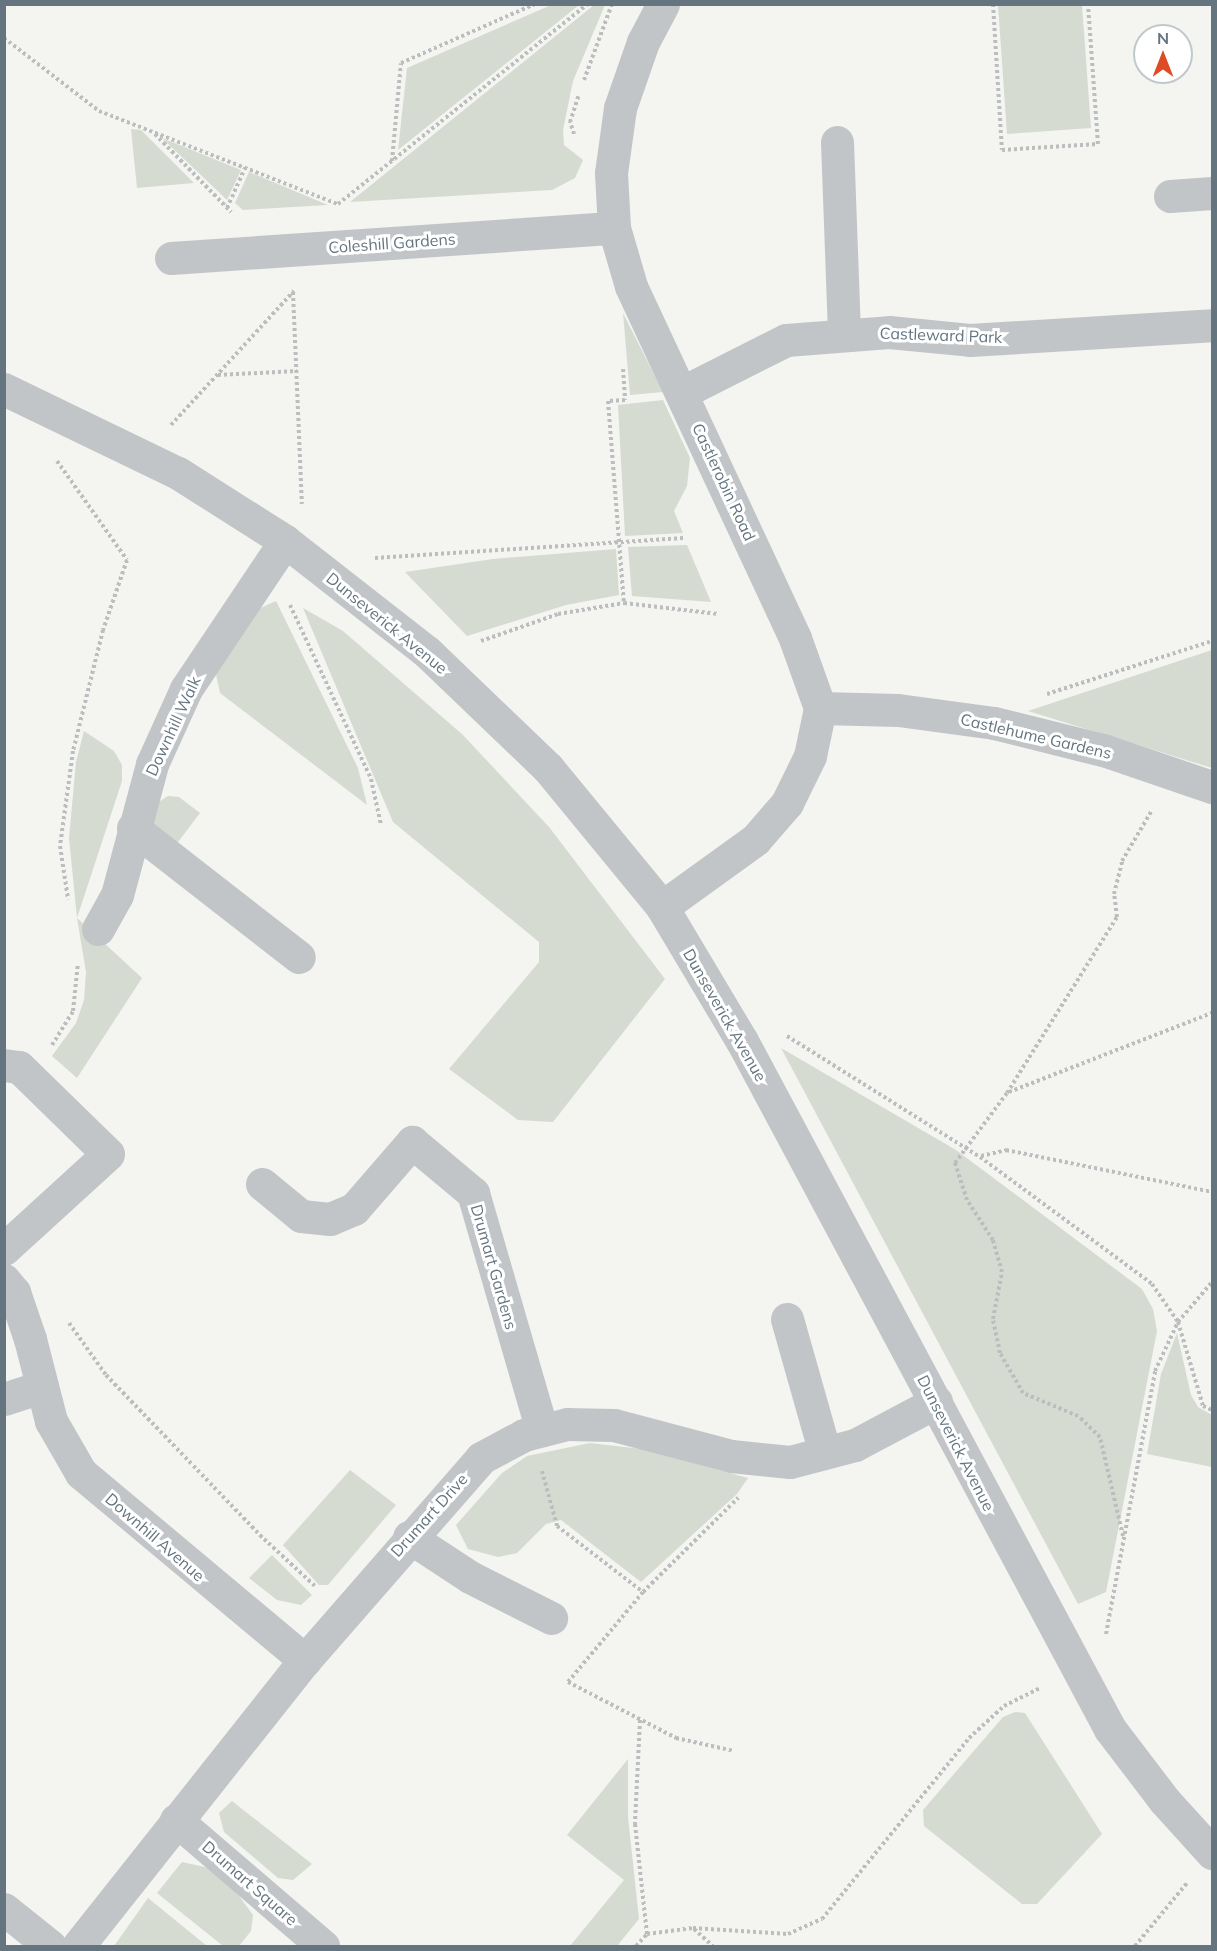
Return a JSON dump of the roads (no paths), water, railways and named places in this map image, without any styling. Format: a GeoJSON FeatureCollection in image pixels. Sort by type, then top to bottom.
{"type":"FeatureCollection","features":[{"type":"Feature","properties":{"kind":"street","name":"Castlerobin Road"},"geometry":{"type":"LineString","coordinates":[[663,4],[643,42],[620,108],[611,173],[614,228],[631,285],[683,392],[795,638],[820,708]]}},
{"type":"Feature","properties":{"kind":"street"},"geometry":{"type":"LineString","coordinates":[[837,142],[844,335]]}},
{"type":"Feature","properties":{"kind":"street"},"geometry":{"type":"LineString","coordinates":[[1170,196],[1212,193]]}},
{"type":"Feature","properties":{"kind":"street","name":"Coleshill Gardens"},"geometry":{"type":"LineString","coordinates":[[171,258],[614,228]]}},
{"type":"Feature","properties":{"kind":"street","name":"Castleward Park"},"geometry":{"type":"LineString","coordinates":[[683,392],[786,340],[889,332],[970,340],[1212,325]]}},
{"type":"Feature","properties":{"kind":"street","name":"Dunseverick Avenue"},"geometry":{"type":"LineString","coordinates":[[4,389],[294,528],[548,768],[662,907],[735,1030],[1110,1729],[1164,1800],[1212,1853]]}},
{"type":"Feature","properties":{"kind":"street","name":"Downhill Walk"},"geometry":{"type":"LineString","coordinates":[[98,929],[117,895],[133,828],[152,764],[186,690],[294,528]]}},
{"type":"Feature","properties":{"kind":"street"},"geometry":{"type":"LineString","coordinates":[[662,907],[755,840],[787,803],[810,756],[820,708]]}},
{"type":"Feature","properties":{"kind":"street","name":"Castlehume Gardens"},"geometry":{"type":"LineString","coordinates":[[820,708],[898,710],[994,723],[1106,751],[1212,787]]}},
{"type":"Feature","properties":{"kind":"street"},"geometry":{"type":"LineString","coordinates":[[133,828],[299,957]]}},
{"type":"Feature","properties":{"kind":"street"},"geometry":{"type":"LineString","coordinates":[[4,1249],[108,1154],[18,1071]]}},
{"type":"Feature","properties":{"kind":"street","name":"Drumart Gardens"},"geometry":{"type":"LineString","coordinates":[[262,1184],[301,1216],[330,1219],[354,1209],[412,1142],[473,1193],[537,1431]]}},
{"type":"Feature","properties":{"kind":"street","name":"Downhill Avenue"},"geometry":{"type":"LineString","coordinates":[[4,1280],[14,1292],[30,1339],[40,1387],[51,1421],[81,1473],[305,1660]]}},
{"type":"Feature","properties":{"kind":"street"},"geometry":{"type":"LineString","coordinates":[[787,1319],[825,1453]]}},
{"type":"Feature","properties":{"kind":"street"},"geometry":{"type":"LineString","coordinates":[[4,1399],[40,1387]]}},
{"type":"Feature","properties":{"kind":"street","name":"Drumart Drive"},"geometry":{"type":"LineString","coordinates":[[78,1947],[176,1820],[305,1660],[408,1537],[481,1458],[537,1431],[567,1424],[614,1425],[731,1456],[790,1462],[855,1445],[936,1402]]}},
{"type":"Feature","properties":{"kind":"street"},"geometry":{"type":"LineString","coordinates":[[408,1537],[471,1577],[551,1618]]}},
{"type":"Feature","properties":{"kind":"street","name":"Drumart Square"},"geometry":{"type":"LineString","coordinates":[[176,1820],[323,1947]]}},
{"type":"Feature","properties":{"kind":"street"},"geometry":{"type":"LineString","coordinates":[[4,1909],[50,1947]]}}]}
